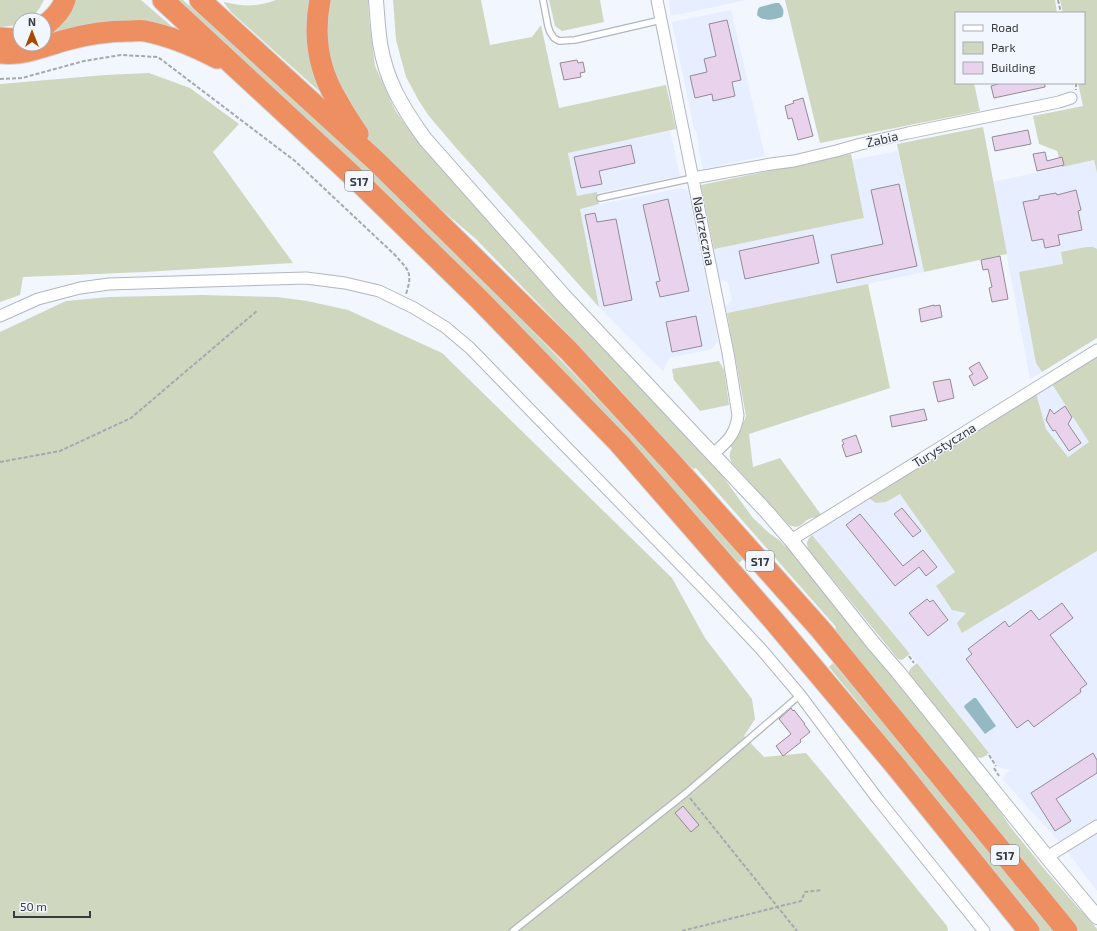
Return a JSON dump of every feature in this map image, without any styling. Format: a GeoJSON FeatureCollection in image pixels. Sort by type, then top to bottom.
{"type":"FeatureCollection","features":[{"type":"Feature","properties":{"kind":"highway"},"geometry":{"type":"LineString","coordinates":[[52,18],[64,4],[65,0]]}},
{"type":"Feature","properties":{"kind":"highway","name":"S17"},"geometry":{"type":"LineString","coordinates":[[163,0],[353,176],[479,299],[619,443],[774,621],[895,765],[1029,931]]}},
{"type":"Feature","properties":{"kind":"highway","name":"S17"},"geometry":{"type":"LineString","coordinates":[[200,0],[376,161],[569,351],[673,464],[821,630],[1067,931]]}},
{"type":"Feature","properties":{"kind":"highway"},"geometry":{"type":"LineString","coordinates":[[320,0],[317,14],[317,39],[318,50],[325,74],[336,100],[376,161]]}},
{"type":"Feature","properties":{"kind":"highway"},"geometry":{"type":"LineString","coordinates":[[0,53],[9,54],[39,49],[92,33],[143,31],[166,36],[198,48],[235,67]]}},
{"type":"Feature","properties":{"kind":"highway"},"geometry":{"type":"LineString","coordinates":[[0,38],[12,39]]}},
{"type":"Feature","properties":{"kind":"street"},"geometry":{"type":"LineString","coordinates":[[376,0],[380,42],[385,66],[395,91],[412,121],[425,139],[564,296],[713,454],[791,540],[873,643],[1097,917]]}},
{"type":"Feature","properties":{"kind":"street","name":"Nadrzeczna"},"geometry":{"type":"LineString","coordinates":[[657,0],[729,359],[738,415],[732,435],[713,454]]}},
{"type":"Feature","properties":{"kind":"street","name":"Żabia"},"geometry":{"type":"LineString","coordinates":[[693,178],[815,156],[861,144],[1059,102],[1071,98]]}},
{"type":"Feature","properties":{"kind":"street"},"geometry":{"type":"LineString","coordinates":[[0,316],[38,299],[80,288],[117,284],[306,278],[345,283],[379,291],[414,308],[445,327],[470,348],[761,649],[800,695],[877,798],[984,931]]}},
{"type":"Feature","properties":{"kind":"street","name":"Turystyczna"},"geometry":{"type":"LineString","coordinates":[[791,540],[1097,350]]}},
{"type":"Feature","properties":{"kind":"street"},"geometry":{"type":"LineString","coordinates":[[1047,857],[1097,826]]}},
{"type":"Feature","properties":{"kind":"lane"},"geometry":{"type":"LineString","coordinates":[[543,0],[550,32],[554,38],[559,41],[575,40],[661,20]]}},
{"type":"Feature","properties":{"kind":"lane"},"geometry":{"type":"LineString","coordinates":[[600,198],[693,178]]}},
{"type":"Feature","properties":{"kind":"lane"},"geometry":{"type":"LineString","coordinates":[[512,931],[686,793],[800,695]]}},
{"type":"Feature","properties":{"kind":"path"},"geometry":{"type":"LineString","coordinates":[[1058,0],[1061,12]]}},
{"type":"Feature","properties":{"kind":"path"},"geometry":{"type":"LineString","coordinates":[[0,80],[22,78],[84,61],[120,55],[158,56],[295,161],[395,255],[409,271],[410,281],[403,303]]}},
{"type":"Feature","properties":{"kind":"path"},"geometry":{"type":"LineString","coordinates":[[0,462],[60,451],[132,418],[258,310]]}},
{"type":"Feature","properties":{"kind":"path"},"geometry":{"type":"LineString","coordinates":[[909,656],[914,663]]}},
{"type":"Feature","properties":{"kind":"path"},"geometry":{"type":"LineString","coordinates":[[989,755],[999,776]]}},
{"type":"Feature","properties":{"kind":"path"},"geometry":{"type":"LineString","coordinates":[[686,793],[797,931]]}},
{"type":"Feature","properties":{"kind":"path"},"geometry":{"type":"LineString","coordinates":[[682,931],[801,901],[805,892],[822,890]]}},
{"type":"Feature","properties":{"kind":"shaded area"},"geometry":{"type":"Polygon","coordinates":[[[669,0],[747,0],[671,16],[669,0]]]}},
{"type":"Feature","properties":{"kind":"shaded area"},"geometry":{"type":"Polygon","coordinates":[[[779,3],[782,8],[782,17],[772,20],[765,20],[757,15],[760,7],[779,3]]]}},
{"type":"Feature","properties":{"kind":"shaded area"},"geometry":{"type":"Polygon","coordinates":[[[731,10],[765,156],[703,169],[672,22],[731,10]]]}},
{"type":"Feature","properties":{"kind":"shaded area"},"geometry":{"type":"Polygon","coordinates":[[[670,131],[680,176],[577,197],[568,153],[670,131]]]}},
{"type":"Feature","properties":{"kind":"shaded area"},"geometry":{"type":"Polygon","coordinates":[[[898,151],[924,272],[727,313],[725,307],[732,300],[728,282],[720,280],[714,249],[864,218],[852,160],[898,151]]]}},
{"type":"Feature","properties":{"kind":"shaded area"},"geometry":{"type":"Polygon","coordinates":[[[1094,160],[1097,173],[1097,338],[1030,379],[993,182],[1094,160]]]}},
{"type":"Feature","properties":{"kind":"shaded area"},"geometry":{"type":"Polygon","coordinates":[[[682,188],[688,191],[718,341],[712,349],[669,358],[663,371],[599,307],[580,208],[682,188]]]}},
{"type":"Feature","properties":{"kind":"shaded area"},"geometry":{"type":"Polygon","coordinates":[[[1052,384],[1090,442],[1068,457],[1046,429],[1036,393],[1052,384]]]}},
{"type":"Feature","properties":{"kind":"shaded area"},"geometry":{"type":"Polygon","coordinates":[[[900,494],[955,572],[967,613],[962,633],[1097,551],[1097,891],[1060,842],[1002,779],[1010,770],[999,767],[910,654],[812,535],[867,497],[900,494]]]}},
{"type":"Feature","properties":{"kind":"shaded area"},"geometry":{"type":"Polygon","coordinates":[[[976,698],[996,726],[985,734],[964,707],[976,698]]]}},
{"type":"Feature","properties":{"kind":"green space"},"geometry":{"type":"Polygon","coordinates":[[[0,0],[44,0],[37,12],[12,12],[12,26],[0,27],[0,0]]]}},
{"type":"Feature","properties":{"kind":"green space"},"geometry":{"type":"Polygon","coordinates":[[[72,0],[141,0],[183,36],[79,29],[52,33],[52,24],[72,0]]]}},
{"type":"Feature","properties":{"kind":"green space"},"geometry":{"type":"Polygon","coordinates":[[[175,0],[183,0],[330,133],[402,201],[542,341],[610,412],[743,559],[739,563],[605,416],[536,343],[395,202],[323,133],[175,0]]]}},
{"type":"Feature","properties":{"kind":"green space"},"geometry":{"type":"Polygon","coordinates":[[[276,0],[314,0],[329,100],[232,13],[224,3],[250,6],[276,0]]]}},
{"type":"Feature","properties":{"kind":"green space"},"geometry":{"type":"Polygon","coordinates":[[[329,0],[368,0],[375,66],[395,110],[414,136],[722,471],[721,474],[753,518],[786,547],[790,546],[987,793],[1012,829],[1046,871],[1084,913],[1097,931],[1079,931],[835,632],[836,627],[696,468],[693,469],[606,374],[476,239],[382,159],[357,127],[326,53],[329,0]]]}},
{"type":"Feature","properties":{"kind":"green space"},"geometry":{"type":"Polygon","coordinates":[[[393,0],[481,0],[490,45],[532,37],[541,25],[559,108],[666,85],[676,129],[568,153],[577,196],[597,192],[599,204],[580,209],[599,307],[429,116],[406,77],[396,40],[393,0]]]}},
{"type":"Feature","properties":{"kind":"green space"},"geometry":{"type":"Polygon","coordinates":[[[549,0],[600,0],[604,22],[562,31],[555,26],[549,0]]]}},
{"type":"Feature","properties":{"kind":"green space"},"geometry":{"type":"Polygon","coordinates":[[[785,0],[1055,0],[1057,12],[955,12],[955,84],[974,84],[980,111],[820,143],[785,0]]]}},
{"type":"Feature","properties":{"kind":"green space"},"geometry":{"type":"Polygon","coordinates":[[[1060,0],[1097,0],[1097,173],[1094,160],[1062,167],[1057,151],[1039,144],[1033,116],[1083,106],[1078,84],[1085,84],[1085,12],[1063,12],[1060,0]]]}},
{"type":"Feature","properties":{"kind":"green space"},"geometry":{"type":"Polygon","coordinates":[[[149,73],[190,88],[239,124],[213,152],[293,263],[144,272],[23,277],[20,295],[0,302],[0,84],[105,75],[149,73]]]}},
{"type":"Feature","properties":{"kind":"green space"},"geometry":{"type":"Polygon","coordinates":[[[983,127],[1007,254],[924,272],[897,144],[983,127]]]}},
{"type":"Feature","properties":{"kind":"green space"},"geometry":{"type":"Polygon","coordinates":[[[851,154],[864,218],[714,249],[701,185],[851,154]]]}},
{"type":"Feature","properties":{"kind":"green space"},"geometry":{"type":"Polygon","coordinates":[[[1093,247],[1097,249],[1097,338],[1042,372],[1036,363],[1019,272],[1063,264],[1061,252],[1093,247]]]}},
{"type":"Feature","properties":{"kind":"green space"},"geometry":{"type":"Polygon","coordinates":[[[868,284],[890,388],[749,434],[753,467],[780,458],[822,516],[809,519],[800,526],[794,527],[789,525],[730,459],[732,448],[730,446],[741,429],[746,416],[727,313],[868,284]]]}},
{"type":"Feature","properties":{"kind":"green space"},"geometry":{"type":"Polygon","coordinates":[[[202,295],[277,297],[307,301],[348,310],[442,353],[672,578],[705,638],[752,699],[755,719],[744,736],[764,757],[806,753],[947,926],[948,931],[0,931],[0,332],[66,301],[109,297],[202,295]]]}},
{"type":"Feature","properties":{"kind":"green space"},"geometry":{"type":"Polygon","coordinates":[[[1095,357],[1097,358],[1097,551],[962,633],[957,623],[966,613],[952,610],[936,586],[955,572],[900,494],[886,502],[876,503],[867,497],[950,448],[1036,393],[1046,429],[1068,457],[1089,442],[1052,384],[1095,357]]]}},
{"type":"Feature","properties":{"kind":"green space"},"geometry":{"type":"Polygon","coordinates":[[[719,361],[724,370],[729,405],[700,411],[674,380],[672,369],[719,361]]]}},
{"type":"Feature","properties":{"kind":"green space"},"geometry":{"type":"Polygon","coordinates":[[[812,535],[910,654],[902,660],[898,659],[808,549],[807,541],[812,535]]]}},
{"type":"Feature","properties":{"kind":"green space"},"geometry":{"type":"Polygon","coordinates":[[[833,663],[1057,931],[1037,931],[904,759],[829,667],[833,663]]]}},
{"type":"Feature","properties":{"kind":"green space"},"geometry":{"type":"Polygon","coordinates":[[[917,663],[989,753],[986,756],[981,758],[975,756],[909,674],[910,669],[917,663]]]}},
{"type":"Feature","properties":{"kind":"building"},"geometry":{"type":"Polygon","coordinates":[[[727,20],[741,80],[732,82],[735,96],[713,101],[712,94],[695,98],[690,76],[707,72],[704,59],[716,56],[709,24],[727,20]]]}},
{"type":"Feature","properties":{"kind":"building"},"geometry":{"type":"Polygon","coordinates":[[[577,60],[578,63],[583,62],[585,72],[580,73],[581,77],[564,80],[560,63],[577,60]]]}},
{"type":"Feature","properties":{"kind":"building"},"geometry":{"type":"Polygon","coordinates":[[[998,84],[1045,84],[1045,87],[994,98],[991,86],[998,84]]]}},
{"type":"Feature","properties":{"kind":"building"},"geometry":{"type":"Polygon","coordinates":[[[803,98],[813,136],[798,140],[792,118],[788,119],[785,106],[794,103],[793,101],[803,98]]]}},
{"type":"Feature","properties":{"kind":"building"},"geometry":{"type":"Polygon","coordinates":[[[1028,130],[1031,144],[995,151],[992,137],[1028,130]]]}},
{"type":"Feature","properties":{"kind":"building"},"geometry":{"type":"Polygon","coordinates":[[[631,145],[635,163],[599,171],[602,184],[581,188],[574,157],[631,145]]]}},
{"type":"Feature","properties":{"kind":"building"},"geometry":{"type":"Polygon","coordinates":[[[1045,152],[1047,161],[1062,157],[1064,165],[1037,171],[1033,154],[1045,152]]]}},
{"type":"Feature","properties":{"kind":"building"},"geometry":{"type":"Polygon","coordinates":[[[899,184],[917,266],[837,283],[831,255],[883,244],[871,190],[899,184]]]}},
{"type":"Feature","properties":{"kind":"building"},"geometry":{"type":"Polygon","coordinates":[[[1076,190],[1081,210],[1078,211],[1082,230],[1058,235],[1060,245],[1045,248],[1043,239],[1032,241],[1023,202],[1039,199],[1039,196],[1056,193],[1057,195],[1076,190]]]}},
{"type":"Feature","properties":{"kind":"building"},"geometry":{"type":"Polygon","coordinates":[[[668,199],[689,291],[660,297],[656,282],[660,281],[643,205],[668,199]]]}},
{"type":"Feature","properties":{"kind":"building"},"geometry":{"type":"Polygon","coordinates":[[[595,213],[597,222],[616,219],[632,300],[604,306],[585,215],[595,213]]]}},
{"type":"Feature","properties":{"kind":"building"},"geometry":{"type":"Polygon","coordinates":[[[813,235],[819,263],[745,279],[739,251],[813,235]]]}},
{"type":"Feature","properties":{"kind":"building"},"geometry":{"type":"Polygon","coordinates":[[[1000,256],[1008,299],[992,302],[989,288],[992,287],[988,269],[983,270],[981,260],[1000,256]]]}},
{"type":"Feature","properties":{"kind":"building"},"geometry":{"type":"Polygon","coordinates":[[[940,305],[942,317],[921,322],[919,309],[940,305]]]}},
{"type":"Feature","properties":{"kind":"building"},"geometry":{"type":"Polygon","coordinates":[[[696,316],[702,346],[672,352],[666,322],[696,316]]]}},
{"type":"Feature","properties":{"kind":"building"},"geometry":{"type":"Polygon","coordinates":[[[979,362],[988,378],[974,386],[969,376],[973,374],[969,368],[979,362]]]}},
{"type":"Feature","properties":{"kind":"building"},"geometry":{"type":"Polygon","coordinates":[[[950,379],[954,398],[938,402],[933,382],[950,379]]]}},
{"type":"Feature","properties":{"kind":"building"},"geometry":{"type":"Polygon","coordinates":[[[1065,406],[1072,417],[1068,424],[1081,443],[1069,451],[1055,430],[1053,431],[1046,420],[1050,409],[1054,414],[1065,406]]]}},
{"type":"Feature","properties":{"kind":"building"},"geometry":{"type":"Polygon","coordinates":[[[924,409],[927,420],[892,427],[890,416],[924,409]]]}},
{"type":"Feature","properties":{"kind":"building"},"geometry":{"type":"Polygon","coordinates":[[[856,435],[862,452],[846,457],[842,440],[856,435]]]}},
{"type":"Feature","properties":{"kind":"building"},"geometry":{"type":"Polygon","coordinates":[[[902,508],[921,531],[913,537],[894,514],[902,508]]]}},
{"type":"Feature","properties":{"kind":"building"},"geometry":{"type":"Polygon","coordinates":[[[860,514],[903,566],[923,550],[937,567],[926,576],[919,567],[895,586],[846,525],[860,514]]]}},
{"type":"Feature","properties":{"kind":"building"},"geometry":{"type":"Polygon","coordinates":[[[927,599],[930,602],[933,600],[948,620],[928,636],[909,613],[927,599]]]}},
{"type":"Feature","properties":{"kind":"building"},"geometry":{"type":"Polygon","coordinates":[[[1062,603],[1073,618],[1050,635],[1087,684],[1080,689],[1081,692],[1034,727],[1028,720],[1017,728],[966,659],[972,654],[968,649],[1005,621],[1009,627],[1031,610],[1039,620],[1062,603]]]}},
{"type":"Feature","properties":{"kind":"building"},"geometry":{"type":"Polygon","coordinates":[[[791,708],[810,732],[800,740],[801,742],[783,756],[776,746],[791,734],[779,719],[791,708]]]}},
{"type":"Feature","properties":{"kind":"building"},"geometry":{"type":"Polygon","coordinates":[[[1093,753],[1097,760],[1097,773],[1056,799],[1071,821],[1055,831],[1031,793],[1093,753]]]}},
{"type":"Feature","properties":{"kind":"building"},"geometry":{"type":"Polygon","coordinates":[[[683,806],[699,825],[691,832],[675,813],[683,806]]]}}]}
